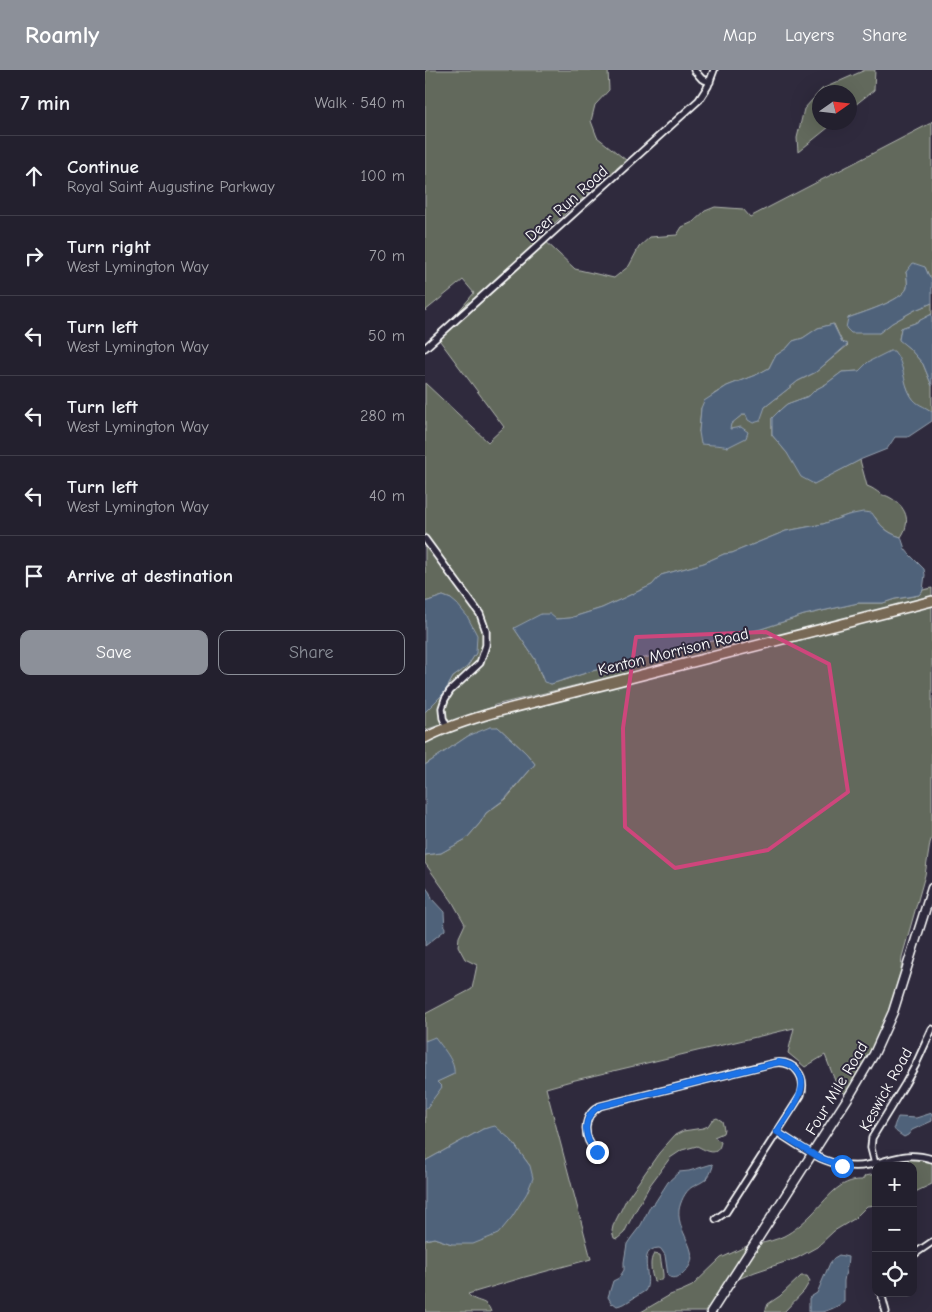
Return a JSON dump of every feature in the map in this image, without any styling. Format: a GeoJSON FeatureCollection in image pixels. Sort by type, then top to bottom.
{"type":"FeatureCollection","features":[{"type":"Feature","properties":{"kind":"main road","name":"Kenton Morrison Road"},"geometry":{"type":"LineString","coordinates":[[425,738],[447,727],[496,712],[932,601]]}},
{"type":"Feature","properties":{"kind":"main road","name":"Four Mile Road"},"geometry":{"type":"LineString","coordinates":[[711,1312],[874,1054],[896,1004],[932,888]]}},
{"type":"Feature","properties":{"kind":"street"},"geometry":{"type":"LineString","coordinates":[[694,70],[701,79],[710,82]]}},
{"type":"Feature","properties":{"kind":"street","name":"Deer Run Road"},"geometry":{"type":"LineString","coordinates":[[425,348],[699,100],[710,82],[714,70]]}},
{"type":"Feature","properties":{"kind":"street"},"geometry":{"type":"LineString","coordinates":[[425,539],[480,614],[486,631],[486,645],[480,663],[450,691],[445,699],[442,708],[443,718],[447,727]]}},
{"type":"Feature","properties":{"kind":"street","name":"Keswick Road"},"geometry":{"type":"LineString","coordinates":[[874,1162],[871,1148],[872,1138],[909,1078],[932,1029]]}},
{"type":"Feature","properties":{"kind":"street"},"geometry":{"type":"LineString","coordinates":[[597,1152],[589,1141],[586,1127],[588,1117],[600,1106],[779,1062],[794,1067],[801,1075],[803,1084],[801,1095],[726,1212],[716,1219]]}},
{"type":"Feature","properties":{"kind":"street"},"geometry":{"type":"LineString","coordinates":[[777,1132],[828,1162],[857,1167],[872,1164]]}},
{"type":"Feature","properties":{"kind":"street"},"geometry":{"type":"LineString","coordinates":[[882,1162],[902,1156],[920,1156],[932,1159]]}},
{"type":"Feature","properties":{"kind":"street"},"geometry":{"type":"LineString","coordinates":[[917,1252],[932,1242]]}},
{"type":"Feature","properties":{"kind":"street"},"geometry":{"type":"LineString","coordinates":[[882,1297],[886,1312]]}},
{"type":"Feature","properties":{"kind":"highlighted area"},"geometry":{"type":"Polygon","coordinates":[[[766,632],[829,664],[848,792],[768,850],[675,868],[625,827],[623,728],[636,637],[766,632]]]}},
{"type":"Feature","properties":{"kind":"green space"},"geometry":{"type":"Polygon","coordinates":[[[427,70],[608,70],[609,90],[595,105],[591,121],[597,137],[626,160],[540,236],[575,269],[614,278],[629,266],[639,247],[650,237],[677,235],[682,227],[693,222],[705,211],[715,207],[743,209],[750,217],[932,121],[932,280],[925,267],[906,272],[907,288],[904,293],[890,302],[848,318],[879,333],[892,323],[932,303],[932,314],[901,328],[899,339],[923,364],[932,386],[932,412],[918,404],[909,393],[902,368],[868,362],[859,371],[842,372],[809,396],[787,404],[772,418],[772,435],[813,484],[860,460],[867,486],[895,501],[906,514],[906,525],[901,537],[886,530],[875,517],[848,515],[823,524],[786,531],[704,563],[661,575],[652,585],[602,608],[570,618],[514,628],[535,659],[542,678],[551,684],[592,671],[761,629],[804,615],[858,603],[883,603],[919,595],[923,590],[932,588],[932,599],[495,705],[425,730],[425,712],[444,693],[453,677],[467,667],[476,653],[451,599],[443,596],[425,602],[425,548],[434,546],[425,534],[425,383],[488,442],[504,427],[437,337],[474,293],[463,280],[425,311],[425,72],[427,70]],[[834,324],[818,328],[803,338],[793,341],[787,348],[775,356],[769,368],[727,386],[714,394],[701,408],[699,432],[728,447],[730,424],[742,415],[765,407],[798,381],[816,372],[848,345],[842,342],[834,324]]]}},
{"type":"Feature","properties":{"kind":"green space"},"geometry":{"type":"Polygon","coordinates":[[[865,70],[875,70],[874,90],[857,103],[857,85],[831,85],[865,70]]]}},
{"type":"Feature","properties":{"kind":"green space"},"geometry":{"type":"Polygon","coordinates":[[[812,100],[812,130],[825,130],[798,152],[797,138],[804,109],[812,100]]]}},
{"type":"Feature","properties":{"kind":"green space"},"geometry":{"type":"Polygon","coordinates":[[[932,604],[932,837],[925,875],[902,957],[900,981],[890,1012],[880,1037],[847,1094],[839,1091],[825,1055],[805,1067],[788,1053],[794,1028],[546,1088],[591,1259],[468,1294],[487,1305],[491,1312],[425,1312],[425,1240],[434,1238],[452,1244],[530,1166],[511,1140],[495,1127],[483,1129],[425,1161],[425,1110],[441,1087],[436,1082],[454,1074],[427,1040],[425,1041],[425,1014],[472,989],[477,965],[465,959],[458,946],[459,937],[465,924],[452,901],[425,863],[425,855],[441,853],[466,839],[486,813],[506,799],[535,764],[498,727],[468,736],[425,765],[425,742],[463,724],[932,604]]]}},
{"type":"Feature","properties":{"kind":"green space"},"geometry":{"type":"Polygon","coordinates":[[[717,1118],[722,1121],[724,1129],[723,1133],[714,1137],[721,1142],[720,1147],[715,1152],[712,1152],[697,1146],[682,1150],[670,1158],[650,1185],[624,1233],[617,1239],[614,1238],[613,1226],[626,1200],[659,1153],[675,1135],[683,1131],[708,1126],[712,1120],[717,1118]]]}},
{"type":"Feature","properties":{"kind":"green space"},"geometry":{"type":"Polygon","coordinates":[[[911,1158],[932,1162],[932,1184],[917,1191],[917,1162],[898,1162],[911,1158]]]}},
{"type":"Feature","properties":{"kind":"green space"},"geometry":{"type":"Polygon","coordinates":[[[872,1175],[872,1205],[867,1206],[854,1219],[834,1231],[817,1247],[797,1258],[736,1280],[728,1292],[758,1244],[778,1239],[791,1232],[806,1220],[840,1186],[862,1180],[865,1176],[872,1175]]]}},
{"type":"Feature","properties":{"kind":"green space"},"geometry":{"type":"Polygon","coordinates":[[[750,1246],[710,1310],[706,1312],[641,1312],[670,1295],[692,1286],[721,1258],[750,1246]]]}},
{"type":"Feature","properties":{"kind":"green space"},"geometry":{"type":"Polygon","coordinates":[[[654,1254],[660,1255],[663,1279],[654,1281],[651,1260],[654,1254]]]}},
{"type":"Feature","properties":{"kind":"green space"},"geometry":{"type":"Polygon","coordinates":[[[801,1276],[807,1276],[810,1281],[804,1291],[784,1312],[765,1312],[768,1304],[780,1296],[801,1276]]]}},
{"type":"Feature","properties":{"kind":"water"},"geometry":{"type":"Polygon","coordinates":[[[913,263],[925,267],[932,280],[932,303],[892,323],[879,333],[851,333],[846,328],[848,318],[890,302],[904,293],[907,288],[906,272],[913,263]]]}},
{"type":"Feature","properties":{"kind":"water"},"geometry":{"type":"Polygon","coordinates":[[[932,314],[932,386],[923,364],[899,340],[901,328],[932,314]]]}},
{"type":"Feature","properties":{"kind":"water"},"geometry":{"type":"Polygon","coordinates":[[[833,324],[842,342],[848,344],[816,372],[798,381],[765,407],[760,421],[753,423],[748,420],[746,415],[742,415],[731,424],[730,429],[741,427],[748,432],[746,438],[728,447],[701,444],[699,432],[701,408],[704,401],[727,386],[769,368],[775,356],[787,348],[793,341],[803,338],[818,328],[833,324]]]}},
{"type":"Feature","properties":{"kind":"water"},"geometry":{"type":"Polygon","coordinates":[[[890,351],[894,351],[898,356],[911,396],[916,402],[932,412],[932,421],[908,437],[895,437],[887,449],[862,459],[814,484],[801,477],[787,453],[772,435],[772,418],[787,404],[809,396],[842,372],[859,371],[868,362],[890,351]]]}},
{"type":"Feature","properties":{"kind":"water"},"geometry":{"type":"Polygon","coordinates":[[[863,512],[872,513],[884,528],[901,537],[905,549],[924,569],[923,590],[919,595],[883,603],[858,603],[804,615],[761,629],[592,671],[551,684],[544,682],[535,659],[514,628],[541,614],[550,614],[556,619],[570,618],[602,608],[652,585],[661,575],[704,563],[786,531],[823,524],[863,512]]]}},
{"type":"Feature","properties":{"kind":"water"},"geometry":{"type":"Polygon","coordinates":[[[443,596],[457,604],[467,616],[477,635],[476,653],[467,667],[453,677],[444,693],[425,712],[425,602],[443,596]]]}},
{"type":"Feature","properties":{"kind":"water"},"geometry":{"type":"Polygon","coordinates":[[[490,727],[498,727],[535,764],[505,799],[486,813],[466,839],[441,853],[425,855],[425,765],[468,736],[490,727]]]}},
{"type":"Feature","properties":{"kind":"water"},"geometry":{"type":"Polygon","coordinates":[[[425,886],[432,899],[444,912],[445,930],[425,946],[425,886]]]}},
{"type":"Feature","properties":{"kind":"water"},"geometry":{"type":"Polygon","coordinates":[[[435,1037],[451,1060],[454,1074],[437,1082],[442,1087],[425,1110],[425,1041],[435,1037]]]}},
{"type":"Feature","properties":{"kind":"water"},"geometry":{"type":"Polygon","coordinates":[[[932,1113],[932,1121],[912,1130],[904,1137],[894,1129],[898,1117],[916,1118],[932,1113]]]}},
{"type":"Feature","properties":{"kind":"water"},"geometry":{"type":"Polygon","coordinates":[[[495,1126],[511,1140],[530,1166],[533,1178],[527,1193],[512,1217],[498,1234],[473,1244],[452,1244],[434,1238],[425,1240],[425,1161],[483,1129],[495,1126]]]}},
{"type":"Feature","properties":{"kind":"water"},"geometry":{"type":"Polygon","coordinates":[[[712,1164],[713,1166],[708,1177],[687,1191],[679,1210],[679,1219],[691,1252],[692,1260],[689,1267],[679,1276],[670,1277],[668,1276],[665,1255],[661,1249],[652,1250],[648,1253],[646,1259],[648,1279],[645,1291],[624,1304],[617,1306],[612,1304],[608,1297],[613,1281],[619,1278],[624,1270],[627,1244],[641,1225],[651,1205],[654,1204],[668,1182],[679,1172],[712,1164]]]}},
{"type":"Feature","properties":{"kind":"water"},"geometry":{"type":"Polygon","coordinates":[[[839,1255],[848,1257],[844,1281],[844,1302],[822,1312],[809,1312],[809,1298],[817,1293],[830,1263],[839,1255]]]}},
{"type":"Feature","properties":{"kind":"route"},"geometry":{"type":"LineString","coordinates":[[597,1152],[589,1141],[586,1132],[586,1122],[592,1112],[600,1106],[779,1062],[790,1064],[794,1067],[801,1075],[803,1084],[801,1095],[777,1132],[812,1154],[842,1166]]}}]}
